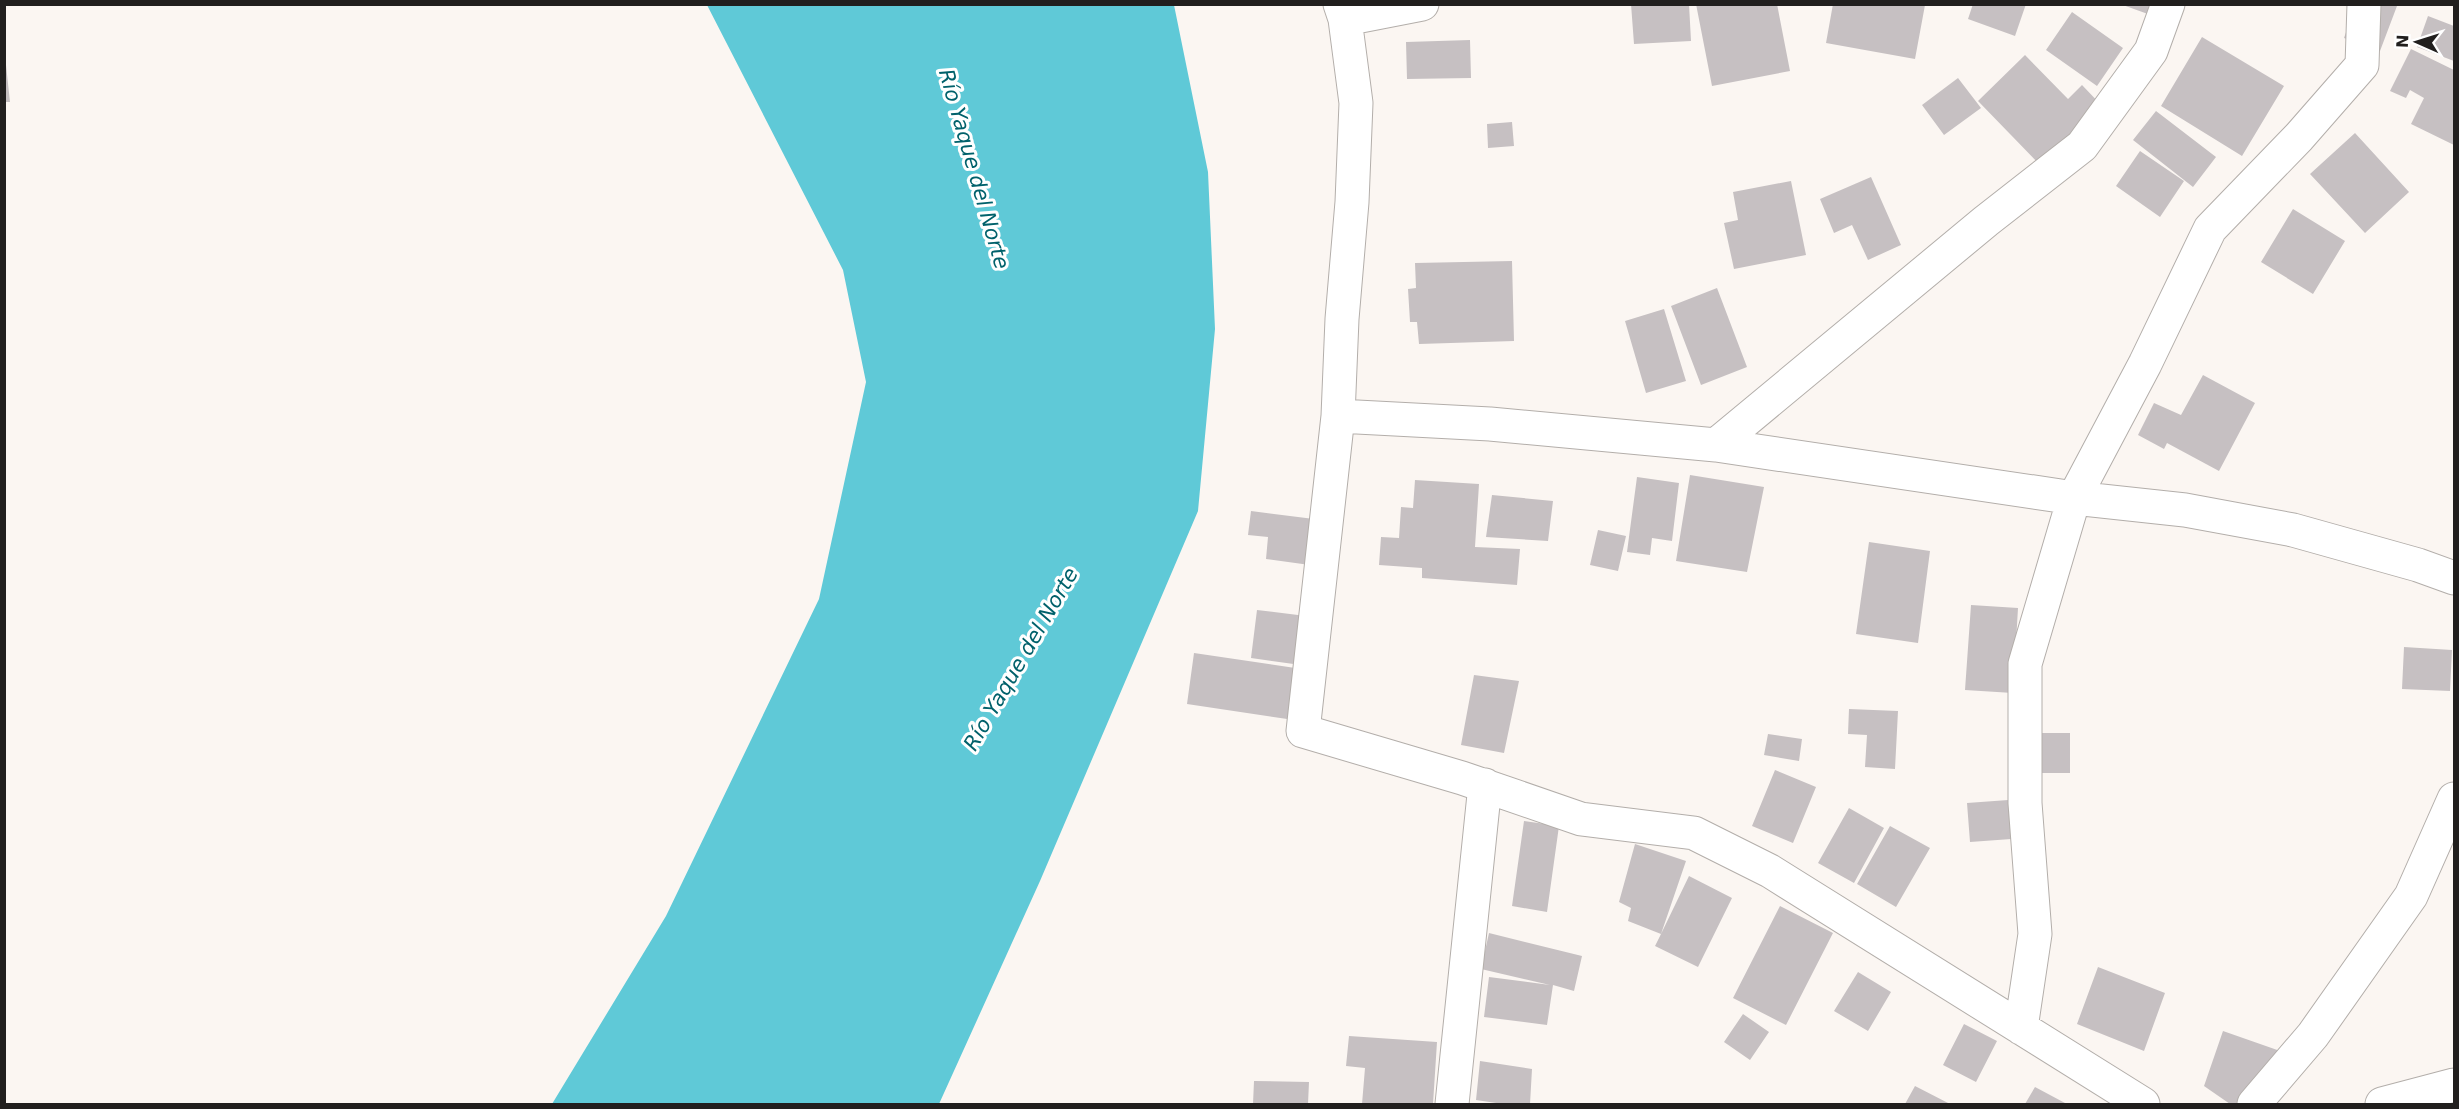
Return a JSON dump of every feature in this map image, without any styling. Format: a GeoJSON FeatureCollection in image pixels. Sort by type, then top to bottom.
{"type":"FeatureCollection","features":[{"type":"Feature","properties":{"kind":"street"},"geometry":{"type":"LineString","coordinates":[[1422,4],[1343,12],[1356,103],[1352,202],[1342,319],[1338,416],[1303,730],[1485,785],[1581,819],[1694,833],[1770,871],[2143,1104]]}},
{"type":"Feature","properties":{"kind":"street"},"geometry":{"type":"LineString","coordinates":[[1716,445],[1986,221],[2082,146],[2151,51],[2168,4]]}},
{"type":"Feature","properties":{"kind":"street"},"geometry":{"type":"LineString","coordinates":[[2021,1028],[2035,934],[2025,803],[2025,664],[2074,498],[2145,364],[2210,229],[2299,137],[2362,65],[2364,4]]}},
{"type":"Feature","properties":{"kind":"street"},"geometry":{"type":"LineString","coordinates":[[1338,416],[1490,424],[1716,445],[2074,498],[2185,510],[2293,530],[2418,565],[2454,578]]}},
{"type":"Feature","properties":{"kind":"street"},"geometry":{"type":"LineString","coordinates":[[1452,1104],[1485,785]]}},
{"type":"Feature","properties":{"kind":"street"},"geometry":{"type":"LineString","coordinates":[[2254,1104],[2313,1035],[2411,896],[2442,848],[2454,799]]}},
{"type":"Feature","properties":{"kind":"street"},"geometry":{"type":"LineString","coordinates":[[2382,1104],[2454,1085]]}},
{"type":"Feature","properties":{"kind":"water","name":"Río Yaque del Norte"},"geometry":{"type":"Polygon","coordinates":[[[707,5],[1174,5],[1208,172],[1215,329],[1198,511],[1040,881],[939,1104],[552,1104],[666,916],[819,599],[866,382],[843,270],[707,5]]]}},
{"type":"Feature","properties":{"kind":"building"},"geometry":{"type":"Polygon","coordinates":[[[1631,4],[1689,4],[1691,41],[1634,44],[1631,4]]]}},
{"type":"Feature","properties":{"kind":"building"},"geometry":{"type":"Polygon","coordinates":[[[1696,4],[1777,4],[1790,71],[1712,86],[1696,4]]]}},
{"type":"Feature","properties":{"kind":"building"},"geometry":{"type":"Polygon","coordinates":[[[1833,4],[1925,5],[1915,59],[1826,43],[1833,4]]]}},
{"type":"Feature","properties":{"kind":"building"},"geometry":{"type":"Polygon","coordinates":[[[1973,4],[2026,4],[2015,36],[1968,19],[1973,4]]]}},
{"type":"Feature","properties":{"kind":"building"},"geometry":{"type":"Polygon","coordinates":[[[2120,4],[2163,4],[2159,18],[2120,4]]]}},
{"type":"Feature","properties":{"kind":"building"},"geometry":{"type":"Polygon","coordinates":[[[2356,4],[2397,6],[2380,51],[2344,38],[2356,4]]]}},
{"type":"Feature","properties":{"kind":"building"},"geometry":{"type":"Polygon","coordinates":[[[2072,12],[2123,48],[2097,86],[2046,50],[2072,12]]]}},
{"type":"Feature","properties":{"kind":"building"},"geometry":{"type":"Polygon","coordinates":[[[2428,16],[2454,26],[2454,61],[2417,47],[2428,16]]]}},
{"type":"Feature","properties":{"kind":"building"},"geometry":{"type":"Polygon","coordinates":[[[2202,37],[2284,86],[2242,156],[2161,106],[2202,37]]]}},
{"type":"Feature","properties":{"kind":"building"},"geometry":{"type":"Polygon","coordinates":[[[1470,40],[1471,78],[1407,79],[1406,42],[1470,40]]]}},
{"type":"Feature","properties":{"kind":"building"},"geometry":{"type":"Polygon","coordinates":[[[2411,49],[2454,70],[2454,145],[2411,124],[2424,98],[2410,90],[2406,98],[2390,91],[2411,49]]]}},
{"type":"Feature","properties":{"kind":"building"},"geometry":{"type":"Polygon","coordinates":[[[2025,55],[2068,99],[2082,85],[2104,108],[2043,168],[1978,101],[2025,55]]]}},
{"type":"Feature","properties":{"kind":"building"},"geometry":{"type":"Polygon","coordinates":[[[4,65],[6,65],[10,102],[4,102],[4,65]]]}},
{"type":"Feature","properties":{"kind":"building"},"geometry":{"type":"Polygon","coordinates":[[[1958,78],[1981,108],[1944,135],[1922,105],[1958,78]]]}},
{"type":"Feature","properties":{"kind":"building"},"geometry":{"type":"Polygon","coordinates":[[[2156,111],[2216,157],[2193,187],[2133,140],[2156,111]]]}},
{"type":"Feature","properties":{"kind":"building"},"geometry":{"type":"Polygon","coordinates":[[[1512,122],[1514,146],[1488,148],[1487,124],[1512,122]]]}},
{"type":"Feature","properties":{"kind":"building"},"geometry":{"type":"Polygon","coordinates":[[[2355,133],[2409,192],[2365,233],[2310,174],[2355,133]]]}},
{"type":"Feature","properties":{"kind":"building"},"geometry":{"type":"Polygon","coordinates":[[[2140,151],[2184,181],[2160,217],[2116,186],[2140,151]]]}},
{"type":"Feature","properties":{"kind":"building"},"geometry":{"type":"Polygon","coordinates":[[[1871,177],[1901,245],[1868,260],[1852,225],[1834,233],[1820,199],[1871,177]]]}},
{"type":"Feature","properties":{"kind":"building"},"geometry":{"type":"Polygon","coordinates":[[[1791,181],[1806,255],[1734,269],[1724,223],[1738,220],[1733,192],[1791,181]]]}},
{"type":"Feature","properties":{"kind":"building"},"geometry":{"type":"Polygon","coordinates":[[[2293,209],[2345,241],[2313,294],[2261,262],[2293,209]]]}},
{"type":"Feature","properties":{"kind":"building"},"geometry":{"type":"Polygon","coordinates":[[[1512,261],[1514,341],[1419,344],[1417,322],[1410,322],[1408,289],[1416,288],[1415,263],[1512,261]]]}},
{"type":"Feature","properties":{"kind":"building"},"geometry":{"type":"Polygon","coordinates":[[[1717,288],[1747,367],[1701,385],[1671,306],[1717,288]]]}},
{"type":"Feature","properties":{"kind":"building"},"geometry":{"type":"Polygon","coordinates":[[[1664,309],[1686,381],[1646,393],[1625,321],[1664,309]]]}},
{"type":"Feature","properties":{"kind":"building"},"geometry":{"type":"Polygon","coordinates":[[[2203,375],[2255,403],[2219,471],[2167,443],[2164,449],[2138,435],[2154,403],[2181,415],[2203,375]]]}},
{"type":"Feature","properties":{"kind":"building"},"geometry":{"type":"Polygon","coordinates":[[[1690,475],[1764,487],[1747,572],[1676,561],[1690,475]]]}},
{"type":"Feature","properties":{"kind":"building"},"geometry":{"type":"Polygon","coordinates":[[[1637,477],[1679,483],[1672,541],[1652,538],[1650,555],[1627,552],[1637,477]]]}},
{"type":"Feature","properties":{"kind":"building"},"geometry":{"type":"Polygon","coordinates":[[[1415,480],[1479,484],[1475,547],[1520,549],[1517,585],[1422,578],[1422,568],[1379,565],[1381,537],[1399,538],[1401,507],[1413,508],[1415,480]]]}},
{"type":"Feature","properties":{"kind":"building"},"geometry":{"type":"Polygon","coordinates":[[[1492,495],[1553,501],[1548,541],[1486,537],[1492,495]]]}},
{"type":"Feature","properties":{"kind":"building"},"geometry":{"type":"Polygon","coordinates":[[[1251,511],[1322,520],[1317,566],[1266,559],[1268,537],[1248,535],[1251,511]]]}},
{"type":"Feature","properties":{"kind":"building"},"geometry":{"type":"Polygon","coordinates":[[[1598,530],[1626,536],[1618,571],[1590,565],[1598,530]]]}},
{"type":"Feature","properties":{"kind":"building"},"geometry":{"type":"Polygon","coordinates":[[[1869,542],[1930,551],[1918,643],[1856,634],[1869,542]]]}},
{"type":"Feature","properties":{"kind":"building"},"geometry":{"type":"Polygon","coordinates":[[[1971,605],[2018,608],[2013,693],[1965,690],[1971,605]]]}},
{"type":"Feature","properties":{"kind":"building"},"geometry":{"type":"Polygon","coordinates":[[[1257,610],[1314,617],[1308,666],[1251,658],[1257,610]]]}},
{"type":"Feature","properties":{"kind":"building"},"geometry":{"type":"Polygon","coordinates":[[[2404,647],[2452,650],[2450,691],[2402,689],[2404,647]]]}},
{"type":"Feature","properties":{"kind":"building"},"geometry":{"type":"Polygon","coordinates":[[[1194,653],[1302,669],[1294,720],[1187,704],[1194,653]]]}},
{"type":"Feature","properties":{"kind":"building"},"geometry":{"type":"Polygon","coordinates":[[[1474,675],[1519,681],[1504,753],[1461,745],[1474,675]]]}},
{"type":"Feature","properties":{"kind":"building"},"geometry":{"type":"Polygon","coordinates":[[[1849,709],[1898,711],[1895,769],[1865,767],[1867,735],[1848,734],[1849,709]]]}},
{"type":"Feature","properties":{"kind":"building"},"geometry":{"type":"Polygon","coordinates":[[[2035,733],[2070,733],[2070,773],[2035,773],[2035,733]]]}},
{"type":"Feature","properties":{"kind":"building"},"geometry":{"type":"Polygon","coordinates":[[[1768,734],[1802,739],[1799,761],[1764,755],[1768,734]]]}},
{"type":"Feature","properties":{"kind":"building"},"geometry":{"type":"Polygon","coordinates":[[[1775,770],[1816,787],[1793,843],[1752,826],[1775,770]]]}},
{"type":"Feature","properties":{"kind":"building"},"geometry":{"type":"Polygon","coordinates":[[[2022,799],[2025,838],[1970,842],[1967,803],[2022,799]]]}},
{"type":"Feature","properties":{"kind":"building"},"geometry":{"type":"Polygon","coordinates":[[[1849,808],[1884,828],[1854,883],[1818,863],[1849,808]]]}},
{"type":"Feature","properties":{"kind":"building"},"geometry":{"type":"Polygon","coordinates":[[[1524,821],[1559,826],[1547,912],[1512,906],[1524,821]]]}},
{"type":"Feature","properties":{"kind":"building"},"geometry":{"type":"Polygon","coordinates":[[[1890,826],[1930,848],[1896,907],[1857,884],[1890,826]]]}},
{"type":"Feature","properties":{"kind":"building"},"geometry":{"type":"Polygon","coordinates":[[[1635,844],[1686,861],[1661,934],[1628,921],[1631,908],[1619,902],[1635,844]]]}},
{"type":"Feature","properties":{"kind":"building"},"geometry":{"type":"Polygon","coordinates":[[[1689,876],[1732,898],[1698,967],[1655,946],[1689,876]]]}},
{"type":"Feature","properties":{"kind":"building"},"geometry":{"type":"Polygon","coordinates":[[[1780,906],[1833,933],[1786,1025],[1733,998],[1780,906]]]}},
{"type":"Feature","properties":{"kind":"building"},"geometry":{"type":"Polygon","coordinates":[[[1489,933],[1582,956],[1574,991],[1553,985],[1547,1025],[1484,1017],[1489,977],[1550,985],[1481,969],[1489,933]]]}},
{"type":"Feature","properties":{"kind":"building"},"geometry":{"type":"Polygon","coordinates":[[[2098,967],[2165,993],[2144,1051],[2077,1024],[2098,967]]]}},
{"type":"Feature","properties":{"kind":"building"},"geometry":{"type":"Polygon","coordinates":[[[1858,972],[1891,992],[1868,1031],[1834,1011],[1858,972]]]}},
{"type":"Feature","properties":{"kind":"building"},"geometry":{"type":"Polygon","coordinates":[[[1743,1014],[1769,1032],[1750,1060],[1724,1042],[1743,1014]]]}},
{"type":"Feature","properties":{"kind":"building"},"geometry":{"type":"Polygon","coordinates":[[[1964,1024],[1997,1041],[1976,1082],[1943,1065],[1964,1024]]]}},
{"type":"Feature","properties":{"kind":"building"},"geometry":{"type":"Polygon","coordinates":[[[2223,1031],[2289,1054],[2254,1104],[2230,1104],[2204,1086],[2223,1031]]]}},
{"type":"Feature","properties":{"kind":"building"},"geometry":{"type":"Polygon","coordinates":[[[1349,1036],[1437,1042],[1433,1104],[1362,1104],[1365,1068],[1346,1066],[1349,1036]]]}},
{"type":"Feature","properties":{"kind":"building"},"geometry":{"type":"Polygon","coordinates":[[[1480,1061],[1532,1069],[1530,1104],[1503,1104],[1476,1100],[1480,1061]]]}},
{"type":"Feature","properties":{"kind":"building"},"geometry":{"type":"Polygon","coordinates":[[[1254,1081],[1309,1082],[1308,1104],[1253,1104],[1254,1081]]]}},
{"type":"Feature","properties":{"kind":"building"},"geometry":{"type":"Polygon","coordinates":[[[1915,1086],[1950,1104],[1905,1104],[1915,1086]]]}},
{"type":"Feature","properties":{"kind":"building"},"geometry":{"type":"Polygon","coordinates":[[[2035,1087],[2065,1103],[2025,1104],[2035,1087]]]}}]}
